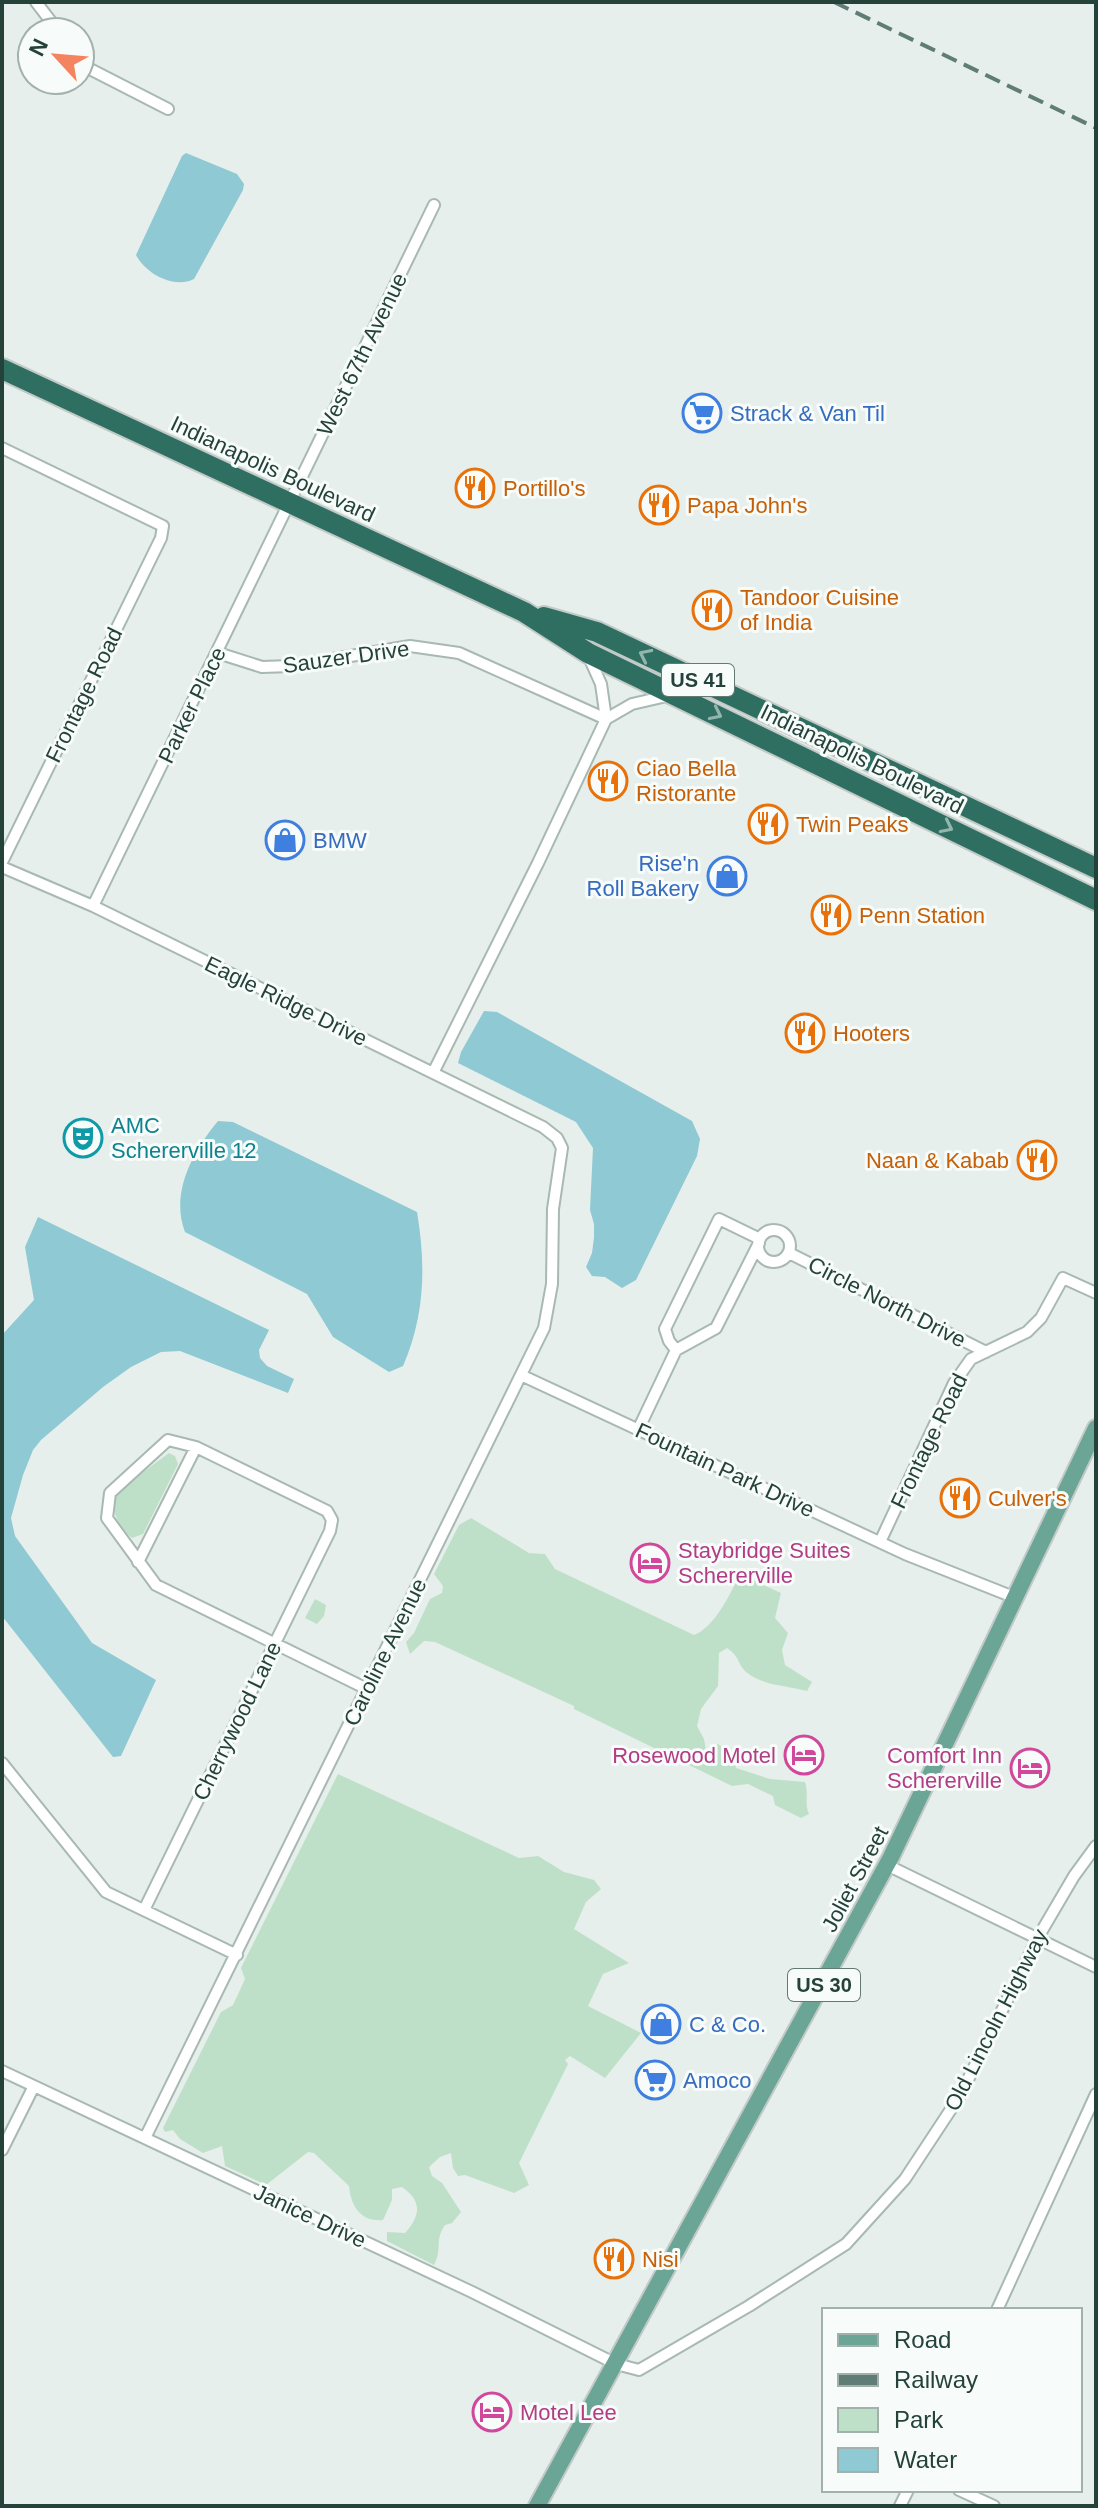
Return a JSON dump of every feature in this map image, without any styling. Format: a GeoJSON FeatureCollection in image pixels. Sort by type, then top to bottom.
{"type":"FeatureCollection","features":[{"type":"Feature","properties":{"kind":"highway","name":"Indianapolis Boulevard"},"geometry":{"type":"LineString","coordinates":[[2,369],[524,612],[588,653],[1096,900]]}},
{"type":"Feature","properties":{"kind":"highway","name":"Indianapolis Boulevard"},"geometry":{"type":"LineString","coordinates":[[524,612],[597,632],[1096,868]]}},
{"type":"Feature","properties":{"kind":"main road","name":"Joliet Street"},"geometry":{"type":"LineString","coordinates":[[537,2506],[887,1865],[1096,1428]]}},
{"type":"Feature","properties":{"kind":"street"},"geometry":{"type":"LineString","coordinates":[[96,72],[168,109]]}},
{"type":"Feature","properties":{"kind":"street","name":"West 67th Avenue"},"geometry":{"type":"LineString","coordinates":[[289,503],[434,205]]}},
{"type":"Feature","properties":{"kind":"street","name":"Frontage Road"},"geometry":{"type":"LineString","coordinates":[[2,448],[163,526],[161,538],[2,864]]}},
{"type":"Feature","properties":{"kind":"street","name":"Parker Place"},"geometry":{"type":"LineString","coordinates":[[93,906],[289,503]]}},
{"type":"Feature","properties":{"kind":"street","name":"Sauzer Drive"},"geometry":{"type":"LineString","coordinates":[[218,653],[245,663],[275,667],[410,646],[434,648],[459,653],[606,719]]}},
{"type":"Feature","properties":{"kind":"street"},"geometry":{"type":"LineString","coordinates":[[433,1073],[534,873],[606,719],[601,684],[588,653]]}},
{"type":"Feature","properties":{"kind":"street"},"geometry":{"type":"LineString","coordinates":[[606,719],[632,704],[675,694]]}},
{"type":"Feature","properties":{"kind":"street","name":"Eagle Ridge Drive"},"geometry":{"type":"LineString","coordinates":[[2,864],[543,1127],[557,1138],[562,1148]]}},
{"type":"Feature","properties":{"kind":"street","name":"Caroline Avenue"},"geometry":{"type":"LineString","coordinates":[[145,2138],[544,1328],[552,1284],[553,1209],[562,1148]]}},
{"type":"Feature","properties":{"kind":"street"},"geometry":{"type":"LineString","coordinates":[[676,1350],[665,1329],[719,1219],[760,1241]]}},
{"type":"Feature","properties":{"kind":"street"},"geometry":{"type":"LineString","coordinates":[[638,1430],[676,1350],[716,1328],[760,1241],[767,1232],[782,1232],[790,1243],[789,1253],[781,1260],[771,1262],[762,1256],[760,1241]]}},
{"type":"Feature","properties":{"kind":"street","name":"Circle North Drive"},"geometry":{"type":"LineString","coordinates":[[789,1253],[986,1352]]}},
{"type":"Feature","properties":{"kind":"street","name":"Frontage Road"},"geometry":{"type":"LineString","coordinates":[[880,1542],[954,1383],[971,1359],[1027,1332],[1041,1318],[1063,1278],[1096,1293]]}},
{"type":"Feature","properties":{"kind":"street","name":"Fountain Park Drive"},"geometry":{"type":"LineString","coordinates":[[523,1376],[880,1542],[1016,1598]]}},
{"type":"Feature","properties":{"kind":"street"},"geometry":{"type":"LineString","coordinates":[[138,1562],[196,1447],[168,1440],[110,1493],[107,1518],[138,1562],[156,1585],[367,1689]]}},
{"type":"Feature","properties":{"kind":"street","name":"Cherrywood Lane"},"geometry":{"type":"LineString","coordinates":[[144,1910],[330,1531],[332,1520],[327,1511],[196,1447]]}},
{"type":"Feature","properties":{"kind":"street"},"geometry":{"type":"LineString","coordinates":[[2,1763],[106,1892],[237,1955]]}},
{"type":"Feature","properties":{"kind":"street","name":"Old Lincoln Highway"},"geometry":{"type":"LineString","coordinates":[[616,2364],[639,2370],[647,2367],[846,2244],[905,2179],[961,2094],[1037,1939],[1074,1876],[1096,1846]]}},
{"type":"Feature","properties":{"kind":"street"},"geometry":{"type":"LineString","coordinates":[[887,1865],[1096,1967]]}},
{"type":"Feature","properties":{"kind":"street","name":"Janice Drive"},"geometry":{"type":"LineString","coordinates":[[2,2071],[472,2292],[616,2364]]}},
{"type":"Feature","properties":{"kind":"street"},"geometry":{"type":"LineString","coordinates":[[2,2150],[34,2086]]}},
{"type":"Feature","properties":{"kind":"street"},"geometry":{"type":"LineString","coordinates":[[998,2308],[1096,2094]]}},
{"type":"Feature","properties":{"kind":"street"},"geometry":{"type":"LineString","coordinates":[[963,2492],[994,2506]]}},
{"type":"Feature","properties":{"kind":"green space"},"geometry":{"type":"Polygon","coordinates":[[[169,1453],[175,1456],[178,1464],[143,1534],[132,1538],[118,1520],[114,1499],[128,1483],[169,1453]]]}},
{"type":"Feature","properties":{"kind":"green space"},"geometry":{"type":"Polygon","coordinates":[[[471,1518],[529,1553],[545,1554],[555,1569],[694,1635],[709,1625],[740,1574],[781,1593],[775,1618],[788,1633],[782,1650],[785,1665],[812,1682],[807,1691],[753,1677],[727,1648],[719,1653],[718,1686],[701,1709],[697,1726],[706,1750],[718,1744],[733,1755],[736,1768],[770,1779],[805,1782],[809,1814],[801,1818],[775,1805],[773,1796],[748,1784],[732,1786],[574,1709],[574,1706],[435,1642],[424,1641],[410,1654],[406,1642],[414,1633],[430,1599],[442,1593],[443,1586],[434,1574],[459,1525],[471,1518]]]}},
{"type":"Feature","properties":{"kind":"green space"},"geometry":{"type":"Polygon","coordinates":[[[315,1599],[326,1605],[324,1616],[317,1624],[305,1618],[315,1599]]]}},
{"type":"Feature","properties":{"kind":"green space"},"geometry":{"type":"Polygon","coordinates":[[[338,1774],[519,1858],[538,1856],[564,1872],[594,1880],[601,1889],[586,1902],[574,1929],[629,1963],[603,1974],[588,2006],[641,2033],[605,2078],[570,2056],[565,2060],[568,2064],[519,2163],[529,2185],[514,2193],[465,2175],[458,2176],[453,2168],[451,2153],[440,2157],[429,2167],[432,2176],[442,2183],[461,2212],[452,2223],[445,2225],[434,2265],[387,2241],[387,2232],[405,2233],[416,2214],[416,2203],[402,2187],[392,2189],[392,2200],[383,2220],[375,2220],[358,2211],[349,2186],[314,2153],[308,2152],[266,2185],[225,2166],[222,2146],[203,2153],[180,2139],[173,2130],[165,2132],[163,2128],[221,2012],[233,2005],[245,1979],[241,1968],[338,1774]]]}},
{"type":"Feature","properties":{"kind":"water"},"geometry":{"type":"Polygon","coordinates":[[[186,153],[237,174],[244,184],[194,279],[178,282],[153,274],[136,255],[186,153]]]}},
{"type":"Feature","properties":{"kind":"water"},"geometry":{"type":"Polygon","coordinates":[[[484,1011],[497,1012],[692,1121],[700,1139],[697,1156],[636,1280],[622,1288],[605,1277],[592,1276],[586,1267],[594,1238],[590,1210],[593,1148],[576,1122],[458,1063],[484,1011]]]}},
{"type":"Feature","properties":{"kind":"water"},"geometry":{"type":"Polygon","coordinates":[[[218,1121],[233,1122],[417,1212],[422,1251],[422,1290],[416,1328],[403,1366],[389,1372],[333,1337],[307,1294],[185,1232],[180,1202],[186,1173],[218,1121]]]}},
{"type":"Feature","properties":{"kind":"water"},"geometry":{"type":"Polygon","coordinates":[[[38,1217],[269,1330],[259,1350],[260,1358],[267,1366],[294,1379],[288,1393],[180,1351],[161,1352],[131,1367],[103,1387],[33,1450],[11,1518],[15,1536],[92,1643],[156,1680],[121,1756],[113,1757],[2,1616],[2,1335],[34,1300],[25,1247],[38,1217]]]}},
{"type":"Feature","properties":{"kind":"railway"},"geometry":{"type":"LineString","coordinates":[[834,2],[1096,128]]}},
{"type":"Feature","properties":{"kind":"place","name":"Strack & Van Til"},"geometry":{"type":"Point","coordinates":[702,413]}},
{"type":"Feature","properties":{"kind":"place","name":"Portillo's"},"geometry":{"type":"Point","coordinates":[475,488]}},
{"type":"Feature","properties":{"kind":"place","name":"Papa John's"},"geometry":{"type":"Point","coordinates":[659,505]}},
{"type":"Feature","properties":{"kind":"place","name":"Tandoor Cuisine of India"},"geometry":{"type":"Point","coordinates":[712,610]}},
{"type":"Feature","properties":{"kind":"place","name":"Ciao Bella Ristorante"},"geometry":{"type":"Point","coordinates":[608,781]}},
{"type":"Feature","properties":{"kind":"place","name":"Twin Peaks"},"geometry":{"type":"Point","coordinates":[768,824]}},
{"type":"Feature","properties":{"kind":"place","name":"BMW"},"geometry":{"type":"Point","coordinates":[285,840]}},
{"type":"Feature","properties":{"kind":"place","name":"Rise'n Roll Bakery"},"geometry":{"type":"Point","coordinates":[727,876]}},
{"type":"Feature","properties":{"kind":"place","name":"Penn Station"},"geometry":{"type":"Point","coordinates":[831,915]}},
{"type":"Feature","properties":{"kind":"place","name":"Hooters"},"geometry":{"type":"Point","coordinates":[805,1033]}},
{"type":"Feature","properties":{"kind":"place","name":"AMC Schererville 12"},"geometry":{"type":"Point","coordinates":[83,1138]}},
{"type":"Feature","properties":{"kind":"place","name":"Naan & Kabab"},"geometry":{"type":"Point","coordinates":[1037,1160]}},
{"type":"Feature","properties":{"kind":"place","name":"Culver's"},"geometry":{"type":"Point","coordinates":[960,1498]}},
{"type":"Feature","properties":{"kind":"place","name":"Staybridge Suites Schererville"},"geometry":{"type":"Point","coordinates":[650,1563]}},
{"type":"Feature","properties":{"kind":"place","name":"Rosewood Motel"},"geometry":{"type":"Point","coordinates":[804,1755]}},
{"type":"Feature","properties":{"kind":"place","name":"Comfort Inn Schererville"},"geometry":{"type":"Point","coordinates":[1030,1768]}},
{"type":"Feature","properties":{"kind":"place","name":"C & Co."},"geometry":{"type":"Point","coordinates":[661,2024]}},
{"type":"Feature","properties":{"kind":"place","name":"Amoco"},"geometry":{"type":"Point","coordinates":[655,2080]}},
{"type":"Feature","properties":{"kind":"place","name":"Nisi"},"geometry":{"type":"Point","coordinates":[614,2259]}},
{"type":"Feature","properties":{"kind":"place","name":"Motel Lee"},"geometry":{"type":"Point","coordinates":[492,2412]}}]}
